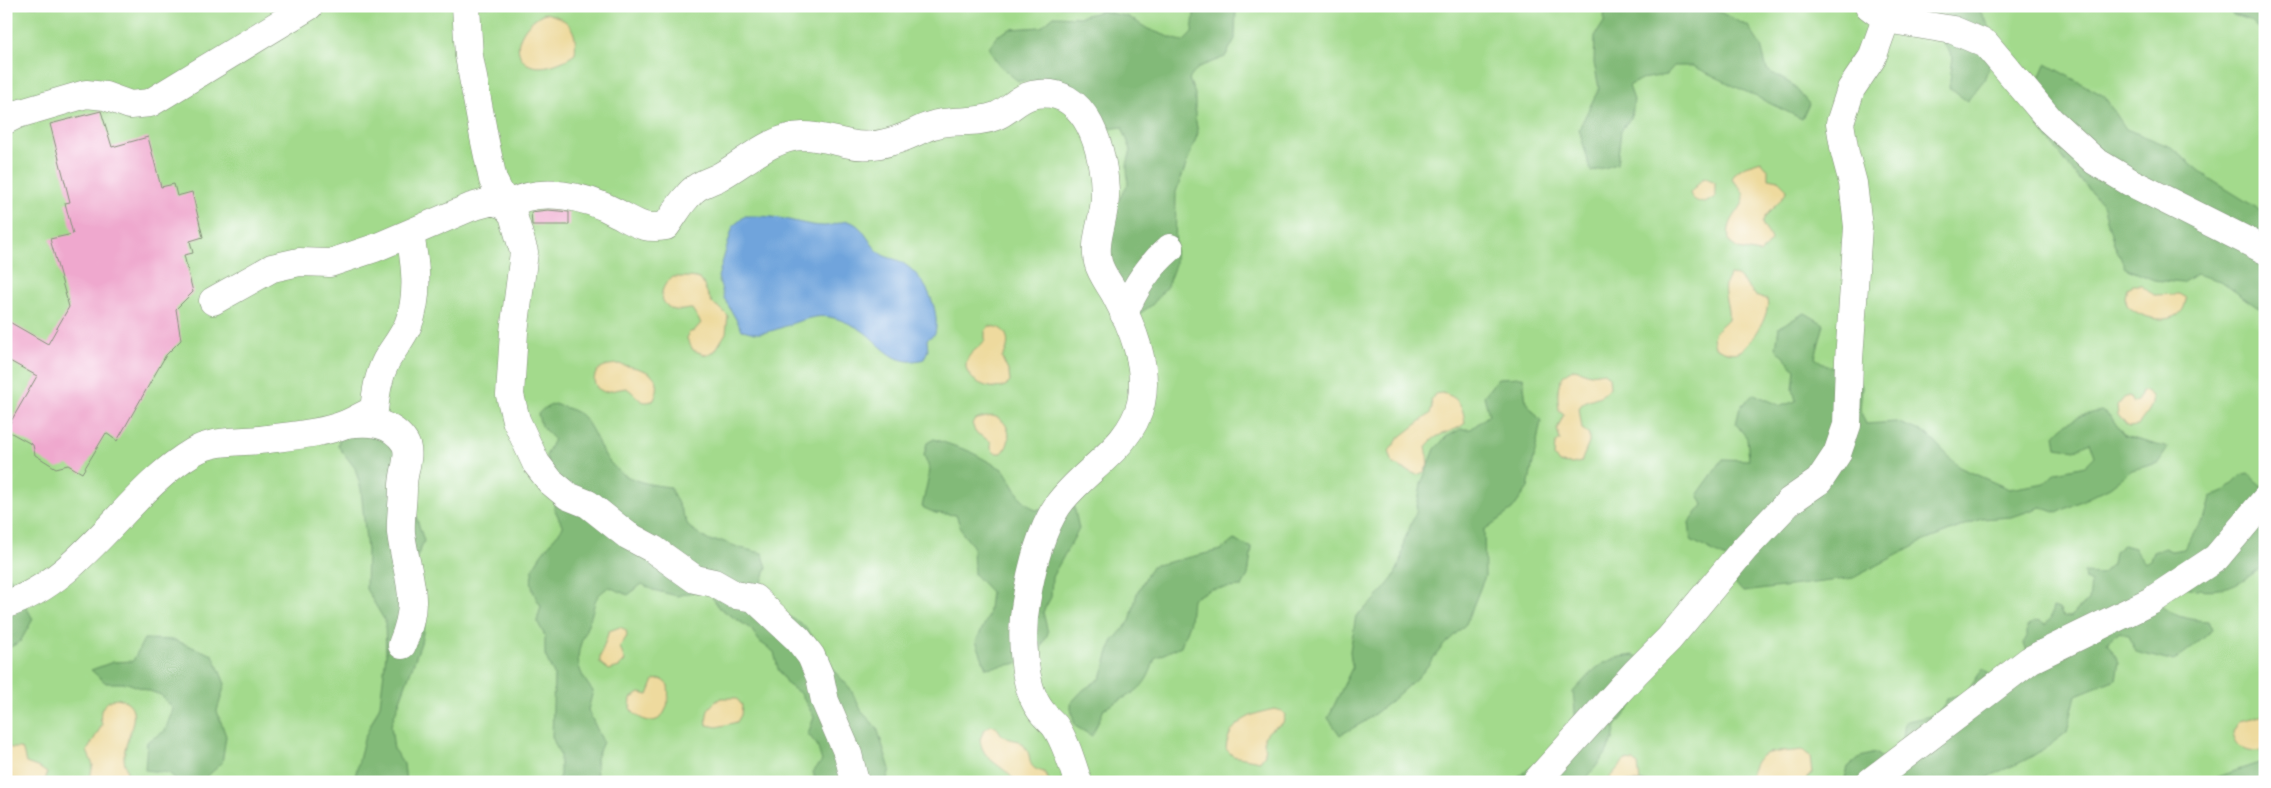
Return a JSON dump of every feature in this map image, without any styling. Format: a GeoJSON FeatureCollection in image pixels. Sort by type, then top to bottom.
{"type":"FeatureCollection","features":[{"type":"Feature","properties":{"kind":"lane"},"geometry":{"type":"LineString","coordinates":[[6,120],[18,114],[86,94],[105,96],[130,105],[150,103],[309,6]]}},
{"type":"Feature","properties":{"kind":"lane"},"geometry":{"type":"LineString","coordinates":[[466,6],[469,56],[493,180],[506,206],[513,215],[524,252],[514,332],[510,395],[516,420],[536,462],[550,481],[568,496],[588,504],[627,535],[653,549],[695,579],[714,583],[735,595],[754,598],[798,639],[814,663],[825,701],[848,754],[855,782]]}},
{"type":"Feature","properties":{"kind":"lane"},"geometry":{"type":"LineString","coordinates":[[1536,782],[1636,672],[1669,639],[1745,548],[1790,501],[1819,481],[1837,454],[1847,425],[1849,360],[1858,227],[1853,183],[1844,153],[1840,124],[1851,89],[1872,58],[1878,13],[1953,30],[1986,44],[2050,120],[2095,160],[2130,182],[2265,250]]}},
{"type":"Feature","properties":{"kind":"lane"},"geometry":{"type":"LineString","coordinates":[[506,206],[520,197],[554,195],[582,199],[619,214],[633,223],[655,228],[666,226],[686,197],[701,184],[717,177],[763,148],[799,136],[829,138],[852,145],[874,144],[904,138],[928,126],[949,120],[983,119],[998,116],[1026,96],[1049,93],[1072,101],[1087,118],[1093,136],[1105,194],[1100,227],[1098,261],[1124,314],[1139,354],[1142,370],[1141,403],[1134,421],[1122,440],[1058,506],[1044,534],[1026,601],[1023,635],[1028,680],[1037,707],[1056,728],[1078,782]]}},
{"type":"Feature","properties":{"kind":"lane"},"geometry":{"type":"LineString","coordinates":[[213,301],[272,268],[298,262],[330,263],[410,234],[443,217],[471,207],[493,201],[506,206]]}},
{"type":"Feature","properties":{"kind":"lane"},"geometry":{"type":"LineString","coordinates":[[6,604],[22,600],[41,589],[82,555],[164,472],[196,450],[214,444],[320,431],[345,424],[374,410],[378,381],[385,363],[408,324],[416,287],[410,234]]}},
{"type":"Feature","properties":{"kind":"lane"},"geometry":{"type":"LineString","coordinates":[[1124,314],[1139,283],[1160,256],[1170,248]]}},
{"type":"Feature","properties":{"kind":"lane"},"geometry":{"type":"LineString","coordinates":[[345,424],[379,423],[404,442],[407,448],[403,480],[401,534],[412,589],[412,609],[409,627],[402,645]]}},
{"type":"Feature","properties":{"kind":"lane"},"geometry":{"type":"LineString","coordinates":[[1870,782],[2030,660],[2151,601],[2216,558],[2265,500]]}},
{"type":"Feature","properties":{"kind":"green space"},"geometry":{"type":"Polygon","coordinates":[[[6,6],[2265,6],[2265,782],[6,782],[6,6]]]}},
{"type":"Feature","properties":{"kind":"green space"},"geometry":{"type":"Polygon","coordinates":[[[1195,6],[1236,6],[1235,39],[1225,57],[1199,67],[1189,79],[1195,94],[1195,116],[1198,133],[1176,192],[1175,265],[1167,286],[1152,305],[1136,316],[1103,290],[1114,208],[1128,184],[1127,165],[1131,150],[1122,127],[1108,129],[1082,125],[1059,90],[1043,82],[1018,81],[997,62],[989,47],[997,36],[1010,29],[1041,27],[1054,16],[1079,17],[1102,11],[1129,17],[1148,29],[1183,42],[1192,33],[1195,6]]]}},
{"type":"Feature","properties":{"kind":"green space"},"geometry":{"type":"Polygon","coordinates":[[[1605,6],[1707,6],[1748,26],[1761,46],[1767,70],[1793,85],[1809,104],[1802,119],[1693,66],[1674,66],[1666,75],[1641,79],[1629,86],[1634,100],[1631,117],[1621,131],[1617,164],[1591,172],[1579,129],[1599,88],[1594,63],[1595,36],[1604,22],[1605,6]]]}},
{"type":"Feature","properties":{"kind":"green space"},"geometry":{"type":"Polygon","coordinates":[[[1923,6],[1977,6],[1998,41],[1984,80],[1967,101],[1949,88],[1953,57],[1943,43],[1923,6]]]}},
{"type":"Feature","properties":{"kind":"green space"},"geometry":{"type":"Polygon","coordinates":[[[2224,6],[2265,6],[2265,32],[2250,20],[2233,15],[2224,6]]]}},
{"type":"Feature","properties":{"kind":"green space"},"geometry":{"type":"Polygon","coordinates":[[[2046,64],[2104,96],[2126,129],[2171,147],[2210,179],[2265,213],[2265,310],[2257,307],[2220,281],[2196,274],[2182,283],[2154,280],[2125,268],[2113,241],[2103,205],[2075,174],[2030,114],[2038,83],[2046,64]]]}},
{"type":"Feature","properties":{"kind":"green space"},"geometry":{"type":"Polygon","coordinates":[[[1805,313],[1824,324],[1815,358],[1852,377],[1862,386],[1860,410],[1866,424],[1896,422],[1926,433],[1959,467],[2009,489],[2045,483],[2056,472],[2085,466],[2095,456],[2090,442],[2075,450],[2057,447],[2055,435],[2070,421],[2088,414],[2101,411],[2111,417],[2124,436],[2168,448],[2158,463],[2132,470],[2110,487],[2057,513],[2041,507],[2012,517],[1981,519],[1924,541],[1853,578],[1743,592],[1735,583],[1738,571],[1725,558],[1691,540],[1689,522],[1703,505],[1698,494],[1723,459],[1749,460],[1747,438],[1736,424],[1740,407],[1754,394],[1781,406],[1796,401],[1793,389],[1795,369],[1776,348],[1779,327],[1805,313]]]}},
{"type":"Feature","properties":{"kind":"green space"},"geometry":{"type":"Polygon","coordinates":[[[1523,377],[1526,402],[1541,421],[1528,488],[1512,510],[1484,530],[1485,576],[1466,624],[1443,646],[1422,673],[1391,701],[1364,722],[1340,735],[1328,718],[1352,668],[1350,651],[1356,616],[1375,600],[1393,578],[1401,562],[1404,541],[1416,512],[1421,484],[1435,449],[1446,437],[1461,429],[1471,429],[1489,415],[1484,396],[1498,378],[1523,377]]]}},
{"type":"Feature","properties":{"kind":"green space"},"geometry":{"type":"Polygon","coordinates":[[[554,404],[583,416],[603,452],[617,470],[635,480],[670,487],[689,527],[709,541],[722,541],[740,548],[762,553],[767,567],[761,585],[764,604],[801,623],[824,649],[834,671],[850,688],[862,712],[877,728],[890,769],[886,782],[816,782],[813,772],[822,761],[817,745],[808,734],[814,717],[801,694],[787,684],[778,669],[774,652],[760,642],[751,629],[718,607],[709,592],[693,592],[677,596],[653,590],[642,584],[628,595],[609,587],[599,595],[595,601],[578,655],[581,672],[593,691],[588,710],[603,742],[596,758],[597,782],[557,782],[560,775],[560,755],[552,737],[554,675],[545,655],[545,636],[537,621],[541,606],[534,594],[532,583],[532,573],[536,564],[563,527],[554,508],[556,491],[546,456],[554,439],[541,426],[538,414],[543,409],[554,404]]]}},
{"type":"Feature","properties":{"kind":"green space"},"geometry":{"type":"Polygon","coordinates":[[[401,426],[415,513],[424,541],[416,559],[412,604],[425,621],[421,643],[391,725],[394,750],[404,764],[406,782],[357,782],[355,777],[364,739],[380,705],[386,654],[385,621],[366,589],[367,551],[361,489],[355,468],[338,446],[340,435],[401,426]]]}},
{"type":"Feature","properties":{"kind":"green space"},"geometry":{"type":"Polygon","coordinates":[[[934,439],[969,451],[1004,470],[1021,498],[1035,510],[1074,506],[1079,529],[1052,577],[1051,597],[1043,612],[1048,633],[1037,657],[1014,664],[986,668],[976,641],[988,617],[991,592],[974,574],[973,546],[963,534],[956,515],[935,513],[922,507],[930,470],[924,455],[927,443],[934,439]]]}},
{"type":"Feature","properties":{"kind":"green space"},"geometry":{"type":"Polygon","coordinates":[[[2248,474],[2265,489],[2265,565],[2241,581],[2220,589],[2198,589],[2170,584],[2157,603],[2181,616],[2194,620],[2208,621],[2212,630],[2174,662],[2136,652],[2129,636],[2120,632],[2107,642],[2119,662],[2116,679],[2076,695],[2067,732],[2030,757],[1995,773],[1982,782],[1844,782],[1848,767],[1860,757],[1875,753],[1886,761],[1902,747],[1905,722],[1930,716],[1940,710],[1947,699],[1966,694],[1983,668],[1990,675],[2029,654],[2023,643],[2027,637],[2027,627],[2036,622],[2045,625],[2050,619],[2053,607],[2059,609],[2063,616],[2071,617],[2076,610],[2089,601],[2091,583],[2085,580],[2084,573],[2101,574],[2112,564],[2114,552],[2123,545],[2134,548],[2145,563],[2150,560],[2153,552],[2165,548],[2171,551],[2184,549],[2194,531],[2206,518],[2211,497],[2225,491],[2240,476],[2248,474]]]}},
{"type":"Feature","properties":{"kind":"green space"},"geometry":{"type":"Polygon","coordinates":[[[1234,540],[1252,548],[1248,575],[1242,587],[1211,589],[1192,599],[1190,621],[1181,646],[1155,658],[1142,686],[1104,709],[1092,736],[1075,726],[1070,704],[1083,690],[1101,678],[1112,642],[1130,621],[1137,593],[1152,566],[1221,550],[1234,540]]]}},
{"type":"Feature","properties":{"kind":"green space"},"geometry":{"type":"Polygon","coordinates":[[[6,573],[14,582],[33,619],[20,642],[6,649],[6,573]]]}},
{"type":"Feature","properties":{"kind":"green space"},"geometry":{"type":"Polygon","coordinates":[[[144,639],[174,640],[213,655],[225,684],[217,711],[226,736],[222,763],[201,782],[179,782],[169,773],[145,770],[147,742],[165,731],[173,709],[161,695],[127,683],[106,683],[91,670],[113,662],[133,661],[144,639]]]}},
{"type":"Feature","properties":{"kind":"green space"},"geometry":{"type":"Polygon","coordinates":[[[1634,655],[1652,665],[1652,680],[1616,726],[1613,740],[1605,755],[1586,779],[1570,782],[1511,782],[1555,749],[1570,734],[1575,719],[1573,692],[1587,677],[1606,662],[1634,655]]]}},
{"type":"Feature","properties":{"kind":"green space"},"geometry":{"type":"Polygon","coordinates":[[[2265,761],[2265,782],[2209,782],[2217,777],[2265,761]]]}},
{"type":"Feature","properties":{"kind":"sand"},"geometry":{"type":"Polygon","coordinates":[[[545,13],[560,18],[570,26],[576,46],[575,54],[556,64],[541,67],[527,64],[522,59],[518,45],[528,25],[545,13]]]}},
{"type":"Feature","properties":{"kind":"sand"},"geometry":{"type":"Polygon","coordinates":[[[1761,161],[1768,169],[1768,178],[1778,180],[1787,189],[1782,199],[1764,218],[1762,223],[1771,241],[1760,253],[1738,249],[1730,243],[1729,232],[1731,223],[1743,202],[1744,196],[1741,189],[1732,180],[1733,174],[1745,166],[1761,161]]]}},
{"type":"Feature","properties":{"kind":"sand"},"geometry":{"type":"Polygon","coordinates":[[[1706,178],[1715,182],[1715,197],[1705,203],[1696,200],[1690,193],[1702,179],[1706,178]]]}},
{"type":"Feature","properties":{"kind":"sand"},"geometry":{"type":"Polygon","coordinates":[[[1730,275],[1738,276],[1755,295],[1767,299],[1768,305],[1764,319],[1756,334],[1747,346],[1736,353],[1715,347],[1713,337],[1715,331],[1728,319],[1725,286],[1730,275]]]}},
{"type":"Feature","properties":{"kind":"sand"},"geometry":{"type":"Polygon","coordinates":[[[672,277],[692,277],[701,280],[713,304],[728,316],[726,333],[715,351],[706,355],[693,350],[687,339],[688,333],[694,331],[701,323],[692,309],[675,310],[664,302],[662,298],[663,289],[672,277]]]}},
{"type":"Feature","properties":{"kind":"sand"},"geometry":{"type":"Polygon","coordinates":[[[2132,285],[2142,285],[2154,295],[2179,294],[2186,298],[2184,308],[2171,318],[2152,318],[2142,315],[2127,305],[2125,297],[2127,288],[2132,285]]]}},
{"type":"Feature","properties":{"kind":"sand"},"geometry":{"type":"Polygon","coordinates":[[[989,326],[996,327],[1005,332],[1008,342],[1002,358],[1009,373],[1010,382],[998,388],[983,385],[970,376],[967,371],[967,360],[985,340],[985,331],[989,326]]]}},
{"type":"Feature","properties":{"kind":"sand"},"geometry":{"type":"Polygon","coordinates":[[[619,364],[643,370],[654,377],[657,383],[657,390],[654,400],[649,402],[642,401],[626,388],[604,392],[597,388],[594,381],[596,372],[602,367],[619,364]]]}},
{"type":"Feature","properties":{"kind":"sand"},"geometry":{"type":"Polygon","coordinates":[[[1575,369],[1590,374],[1604,372],[1609,377],[1610,387],[1602,395],[1586,401],[1579,408],[1582,429],[1589,434],[1589,443],[1581,462],[1572,464],[1559,463],[1554,456],[1555,444],[1560,440],[1557,429],[1564,414],[1559,410],[1559,385],[1564,375],[1575,369]]]}},
{"type":"Feature","properties":{"kind":"sand"},"geometry":{"type":"Polygon","coordinates":[[[2146,391],[2152,396],[2152,405],[2138,426],[2128,427],[2118,415],[2117,406],[2125,397],[2129,396],[2133,403],[2137,402],[2141,392],[2146,391]]]}},
{"type":"Feature","properties":{"kind":"sand"},"geometry":{"type":"Polygon","coordinates":[[[1442,393],[1452,397],[1459,403],[1465,423],[1430,442],[1426,447],[1429,463],[1424,472],[1417,475],[1393,464],[1389,451],[1399,438],[1430,414],[1432,408],[1431,400],[1435,394],[1442,393]]]}},
{"type":"Feature","properties":{"kind":"sand"},"geometry":{"type":"Polygon","coordinates":[[[992,416],[1003,421],[1008,431],[1008,443],[1002,453],[995,453],[991,449],[991,442],[975,432],[972,423],[976,419],[992,416]]]}},
{"type":"Feature","properties":{"kind":"sand"},"geometry":{"type":"Polygon","coordinates":[[[620,627],[626,630],[627,636],[620,647],[625,661],[619,667],[609,670],[600,663],[600,657],[609,631],[620,627]]]}},
{"type":"Feature","properties":{"kind":"sand"},"geometry":{"type":"Polygon","coordinates":[[[661,679],[668,685],[666,710],[656,720],[646,720],[637,716],[630,708],[631,698],[640,693],[648,695],[654,680],[661,679]]]}},
{"type":"Feature","properties":{"kind":"sand"},"geometry":{"type":"Polygon","coordinates":[[[116,698],[126,701],[132,707],[133,714],[133,722],[124,757],[127,780],[124,782],[89,782],[93,765],[87,751],[102,725],[102,708],[107,702],[116,698]]]}},
{"type":"Feature","properties":{"kind":"sand"},"geometry":{"type":"Polygon","coordinates":[[[721,698],[736,698],[742,705],[741,715],[737,722],[717,727],[707,725],[709,708],[721,698]]]}},
{"type":"Feature","properties":{"kind":"sand"},"geometry":{"type":"Polygon","coordinates":[[[1275,709],[1282,711],[1285,715],[1283,723],[1270,730],[1264,737],[1265,754],[1260,761],[1233,756],[1226,749],[1231,732],[1243,720],[1258,713],[1275,709]]]}},
{"type":"Feature","properties":{"kind":"sand"},"geometry":{"type":"Polygon","coordinates":[[[2265,715],[2265,746],[2261,751],[2256,752],[2242,748],[2236,741],[2233,732],[2239,721],[2265,715]]]}},
{"type":"Feature","properties":{"kind":"sand"},"geometry":{"type":"Polygon","coordinates":[[[991,725],[996,727],[1005,737],[1023,744],[1028,751],[1034,768],[1044,772],[1050,782],[1015,782],[989,758],[982,747],[980,739],[984,730],[991,725]]]}},
{"type":"Feature","properties":{"kind":"sand"},"geometry":{"type":"Polygon","coordinates":[[[6,744],[11,748],[20,748],[23,751],[26,763],[40,768],[47,773],[43,782],[6,781],[6,744]]]}},
{"type":"Feature","properties":{"kind":"sand"},"geometry":{"type":"Polygon","coordinates":[[[1802,750],[1810,756],[1812,773],[1803,782],[1750,782],[1752,770],[1761,756],[1774,752],[1802,750]]]}},
{"type":"Feature","properties":{"kind":"sand"},"geometry":{"type":"Polygon","coordinates":[[[1625,760],[1634,761],[1638,765],[1640,782],[1611,782],[1610,777],[1625,760]]]}},
{"type":"Feature","properties":{"kind":"water"},"geometry":{"type":"Polygon","coordinates":[[[745,216],[772,217],[818,226],[829,226],[848,221],[859,227],[880,253],[899,261],[917,275],[929,293],[933,303],[936,324],[935,334],[927,339],[928,350],[924,359],[907,361],[893,356],[857,327],[834,318],[815,317],[761,333],[742,330],[724,298],[718,277],[733,226],[745,216]]]}},
{"type":"Feature","properties":{"kind":"building"},"geometry":{"type":"Polygon","coordinates":[[[101,111],[112,147],[148,137],[161,187],[174,184],[177,196],[192,192],[203,237],[190,241],[193,253],[184,255],[193,292],[176,309],[181,340],[166,355],[117,441],[106,433],[82,473],[68,465],[56,468],[35,455],[33,445],[6,430],[37,376],[6,359],[6,320],[48,344],[69,307],[50,239],[73,234],[65,203],[70,202],[50,124],[101,111]]]}},
{"type":"Feature","properties":{"kind":"building"},"geometry":{"type":"Polygon","coordinates":[[[548,210],[569,212],[569,225],[532,225],[531,212],[548,210]]]}}]}
